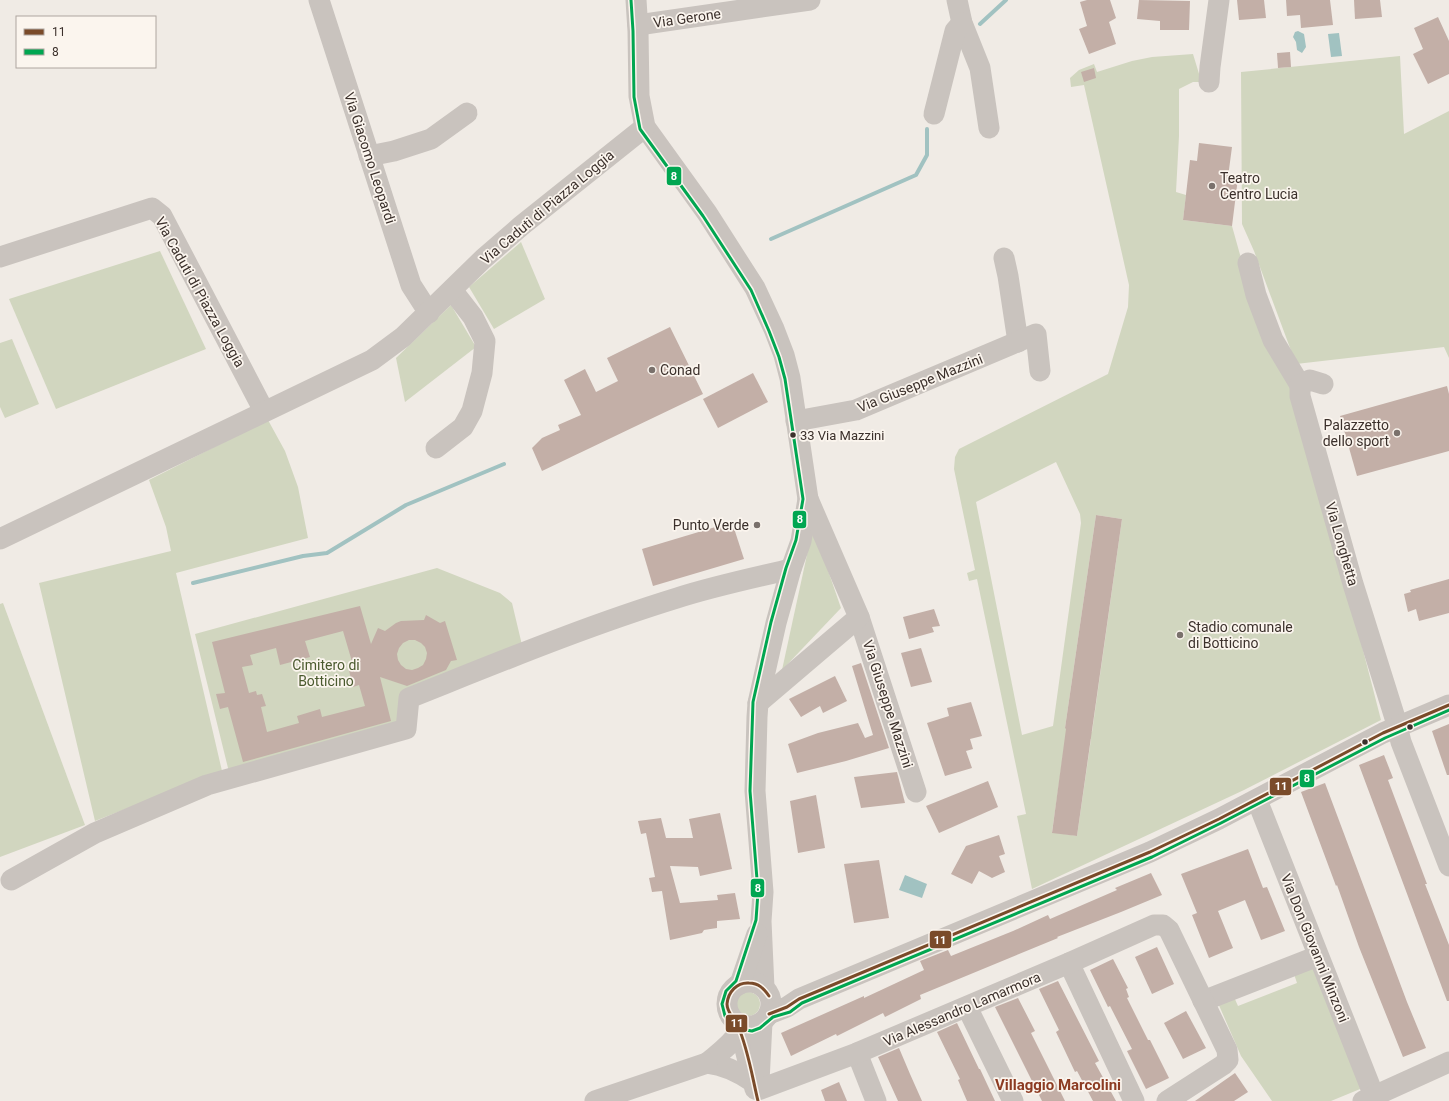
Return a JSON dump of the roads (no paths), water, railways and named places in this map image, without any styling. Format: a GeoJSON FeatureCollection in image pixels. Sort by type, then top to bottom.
{"type":"FeatureCollection","features":[{"type":"Feature","properties":{"kind":"street","name":"Via Giacomo Leopardi"},"geometry":{"type":"LineString","coordinates":[[319,0],[411,285],[429,313]]}},
{"type":"Feature","properties":{"kind":"street","name":"Via Giuseppe Mazzini"},"geometry":{"type":"LineString","coordinates":[[636,0],[638,25],[639,96],[646,127],[707,213],[755,288],[774,329],[790,378],[808,498],[859,617],[916,792]]}},
{"type":"Feature","properties":{"kind":"street","name":"Via Gerone"},"geometry":{"type":"LineString","coordinates":[[638,25],[759,4],[810,0]]}},
{"type":"Feature","properties":{"kind":"street"},"geometry":{"type":"LineString","coordinates":[[957,0],[962,23],[980,68],[989,128]]}},
{"type":"Feature","properties":{"kind":"street"},"geometry":{"type":"LineString","coordinates":[[1209,82],[1218,0]]}},
{"type":"Feature","properties":{"kind":"street"},"geometry":{"type":"LineString","coordinates":[[934,114],[955,31],[962,23]]}},
{"type":"Feature","properties":{"kind":"street"},"geometry":{"type":"LineString","coordinates":[[369,156],[394,151],[431,138],[467,113]]}},
{"type":"Feature","properties":{"kind":"street","name":"Via Caduti di Piazza Loggia"},"geometry":{"type":"LineString","coordinates":[[0,539],[372,360],[403,337],[483,260],[521,226],[646,127]]}},
{"type":"Feature","properties":{"kind":"street","name":"Via Caduti di Piazza Loggia"},"geometry":{"type":"LineString","coordinates":[[0,257],[152,208],[162,216],[264,411]]}},
{"type":"Feature","properties":{"kind":"street"},"geometry":{"type":"LineString","coordinates":[[1004,258],[1018,342]]}},
{"type":"Feature","properties":{"kind":"street"},"geometry":{"type":"LineString","coordinates":[[1248,263],[1256,295],[1273,340],[1300,385],[1310,380],[1323,384]]}},
{"type":"Feature","properties":{"kind":"street"},"geometry":{"type":"LineString","coordinates":[[436,448],[464,427],[472,411],[482,373],[485,341],[473,317],[452,290]]}},
{"type":"Feature","properties":{"kind":"street","name":"Via Giuseppe Mazzini"},"geometry":{"type":"LineString","coordinates":[[796,420],[856,410],[1036,334],[1040,371]]}},
{"type":"Feature","properties":{"kind":"street","name":"Via Longhetta"},"geometry":{"type":"LineString","coordinates":[[1300,385],[1300,396],[1353,584],[1398,727],[1401,742],[1449,866]]}},
{"type":"Feature","properties":{"kind":"street","name":"Via Giuseppe Mazzini"},"geometry":{"type":"LineString","coordinates":[[757,1093],[766,1005],[762,921],[763,892],[755,791],[758,703],[776,623],[791,569],[801,541],[808,498]]}},
{"type":"Feature","properties":{"kind":"street"},"geometry":{"type":"LineString","coordinates":[[11,880],[95,833],[207,785],[406,729],[409,698],[573,634],[677,598],[791,569]]}},
{"type":"Feature","properties":{"kind":"street","name":"Via Giuseppe Mazzini"},"geometry":{"type":"LineString","coordinates":[[758,703],[859,617]]}},
{"type":"Feature","properties":{"kind":"street"},"geometry":{"type":"LineString","coordinates":[[766,1005],[787,1007],[800,999],[1150,852],[1257,800],[1383,733],[1449,706]]}},
{"type":"Feature","properties":{"kind":"street","name":"Via Don Giovanni Minzoni"},"geometry":{"type":"LineString","coordinates":[[1257,800],[1318,956],[1368,1099]]}},
{"type":"Feature","properties":{"kind":"street","name":"Via Giuseppe Mazzini"},"geometry":{"type":"LineString","coordinates":[[757,1093],[738,1027],[727,1008],[728,998],[733,989],[740,984],[762,921]]}},
{"type":"Feature","properties":{"kind":"street","name":"Via Alessandro Lamarmora"},"geometry":{"type":"LineString","coordinates":[[757,1093],[967,1007],[1154,925],[1164,925],[1169,930],[1203,1001]]}},
{"type":"Feature","properties":{"kind":"street"},"geometry":{"type":"LineString","coordinates":[[1167,1101],[1223,1065],[1228,1060],[1227,1050],[1203,1001],[1318,956]]}},
{"type":"Feature","properties":{"kind":"street"},"geometry":{"type":"LineString","coordinates":[[1070,963],[1134,1101]]}},
{"type":"Feature","properties":{"kind":"street"},"geometry":{"type":"LineString","coordinates":[[740,984],[748,982],[757,984],[766,1005]]}},
{"type":"Feature","properties":{"kind":"street"},"geometry":{"type":"LineString","coordinates":[[595,1101],[706,1063],[725,1049],[734,1040],[738,1027],[743,1025],[753,1026],[766,1005]]}},
{"type":"Feature","properties":{"kind":"street"},"geometry":{"type":"LineString","coordinates":[[967,1007],[1013,1101]]}},
{"type":"Feature","properties":{"kind":"street"},"geometry":{"type":"LineString","coordinates":[[857,1053],[876,1101]]}},
{"type":"Feature","properties":{"kind":"street"},"geometry":{"type":"LineString","coordinates":[[1368,1099],[1449,1062]]}},
{"type":"Feature","properties":{"kind":"street"},"geometry":{"type":"LineString","coordinates":[[706,1063],[720,1064],[744,1075],[757,1093]]}},
{"type":"Feature","properties":{"kind":"water"},"geometry":{"type":"Polygon","coordinates":[[[1298,31],[1304,34],[1306,47],[1302,53],[1297,50],[1296,42],[1293,37],[1295,32],[1298,31]]]}},
{"type":"Feature","properties":{"kind":"water"},"geometry":{"type":"Polygon","coordinates":[[[1339,33],[1342,56],[1331,57],[1328,34],[1339,33]]]}},
{"type":"Feature","properties":{"kind":"water"},"geometry":{"type":"Polygon","coordinates":[[[905,875],[927,884],[922,898],[899,890],[905,875]]]}},
{"type":"Feature","properties":{"kind":"waterway"},"geometry":{"type":"LineString","coordinates":[[980,24],[1006,0]]}},
{"type":"Feature","properties":{"kind":"waterway"},"geometry":{"type":"LineString","coordinates":[[771,239],[916,175],[927,155],[927,129]]}},
{"type":"Feature","properties":{"kind":"waterway"},"geometry":{"type":"LineString","coordinates":[[193,583],[303,556],[327,553],[406,505],[504,464]]}},
{"type":"Feature","properties":{"kind":"place","name":"Teatro Centro Lucia"},"geometry":{"type":"Point","coordinates":[1212,186]}},
{"type":"Feature","properties":{"kind":"place","name":"Conad"},"geometry":{"type":"Point","coordinates":[652,370]}},
{"type":"Feature","properties":{"kind":"place","name":"Palazzetto dello sport"},"geometry":{"type":"Point","coordinates":[1397,433]}},
{"type":"Feature","properties":{"kind":"place","name":"33 Via Mazzini"},"geometry":{"type":"Point","coordinates":[793,435]}},
{"type":"Feature","properties":{"kind":"place","name":"Punto Verde"},"geometry":{"type":"Point","coordinates":[757,525]}},
{"type":"Feature","properties":{"kind":"place","name":"Stadio comunale di Botticino"},"geometry":{"type":"Point","coordinates":[1180,635]}},
{"type":"Feature","properties":{"kind":"district","name":"Villaggio Marcolini"},"geometry":{"type":"Point","coordinates":[1058,1085]}},
{"type":"Feature","properties":{"kind":"park label","name":"Cimitero di Botticino"},"geometry":{"type":"Point","coordinates":[326,674]}}]}
